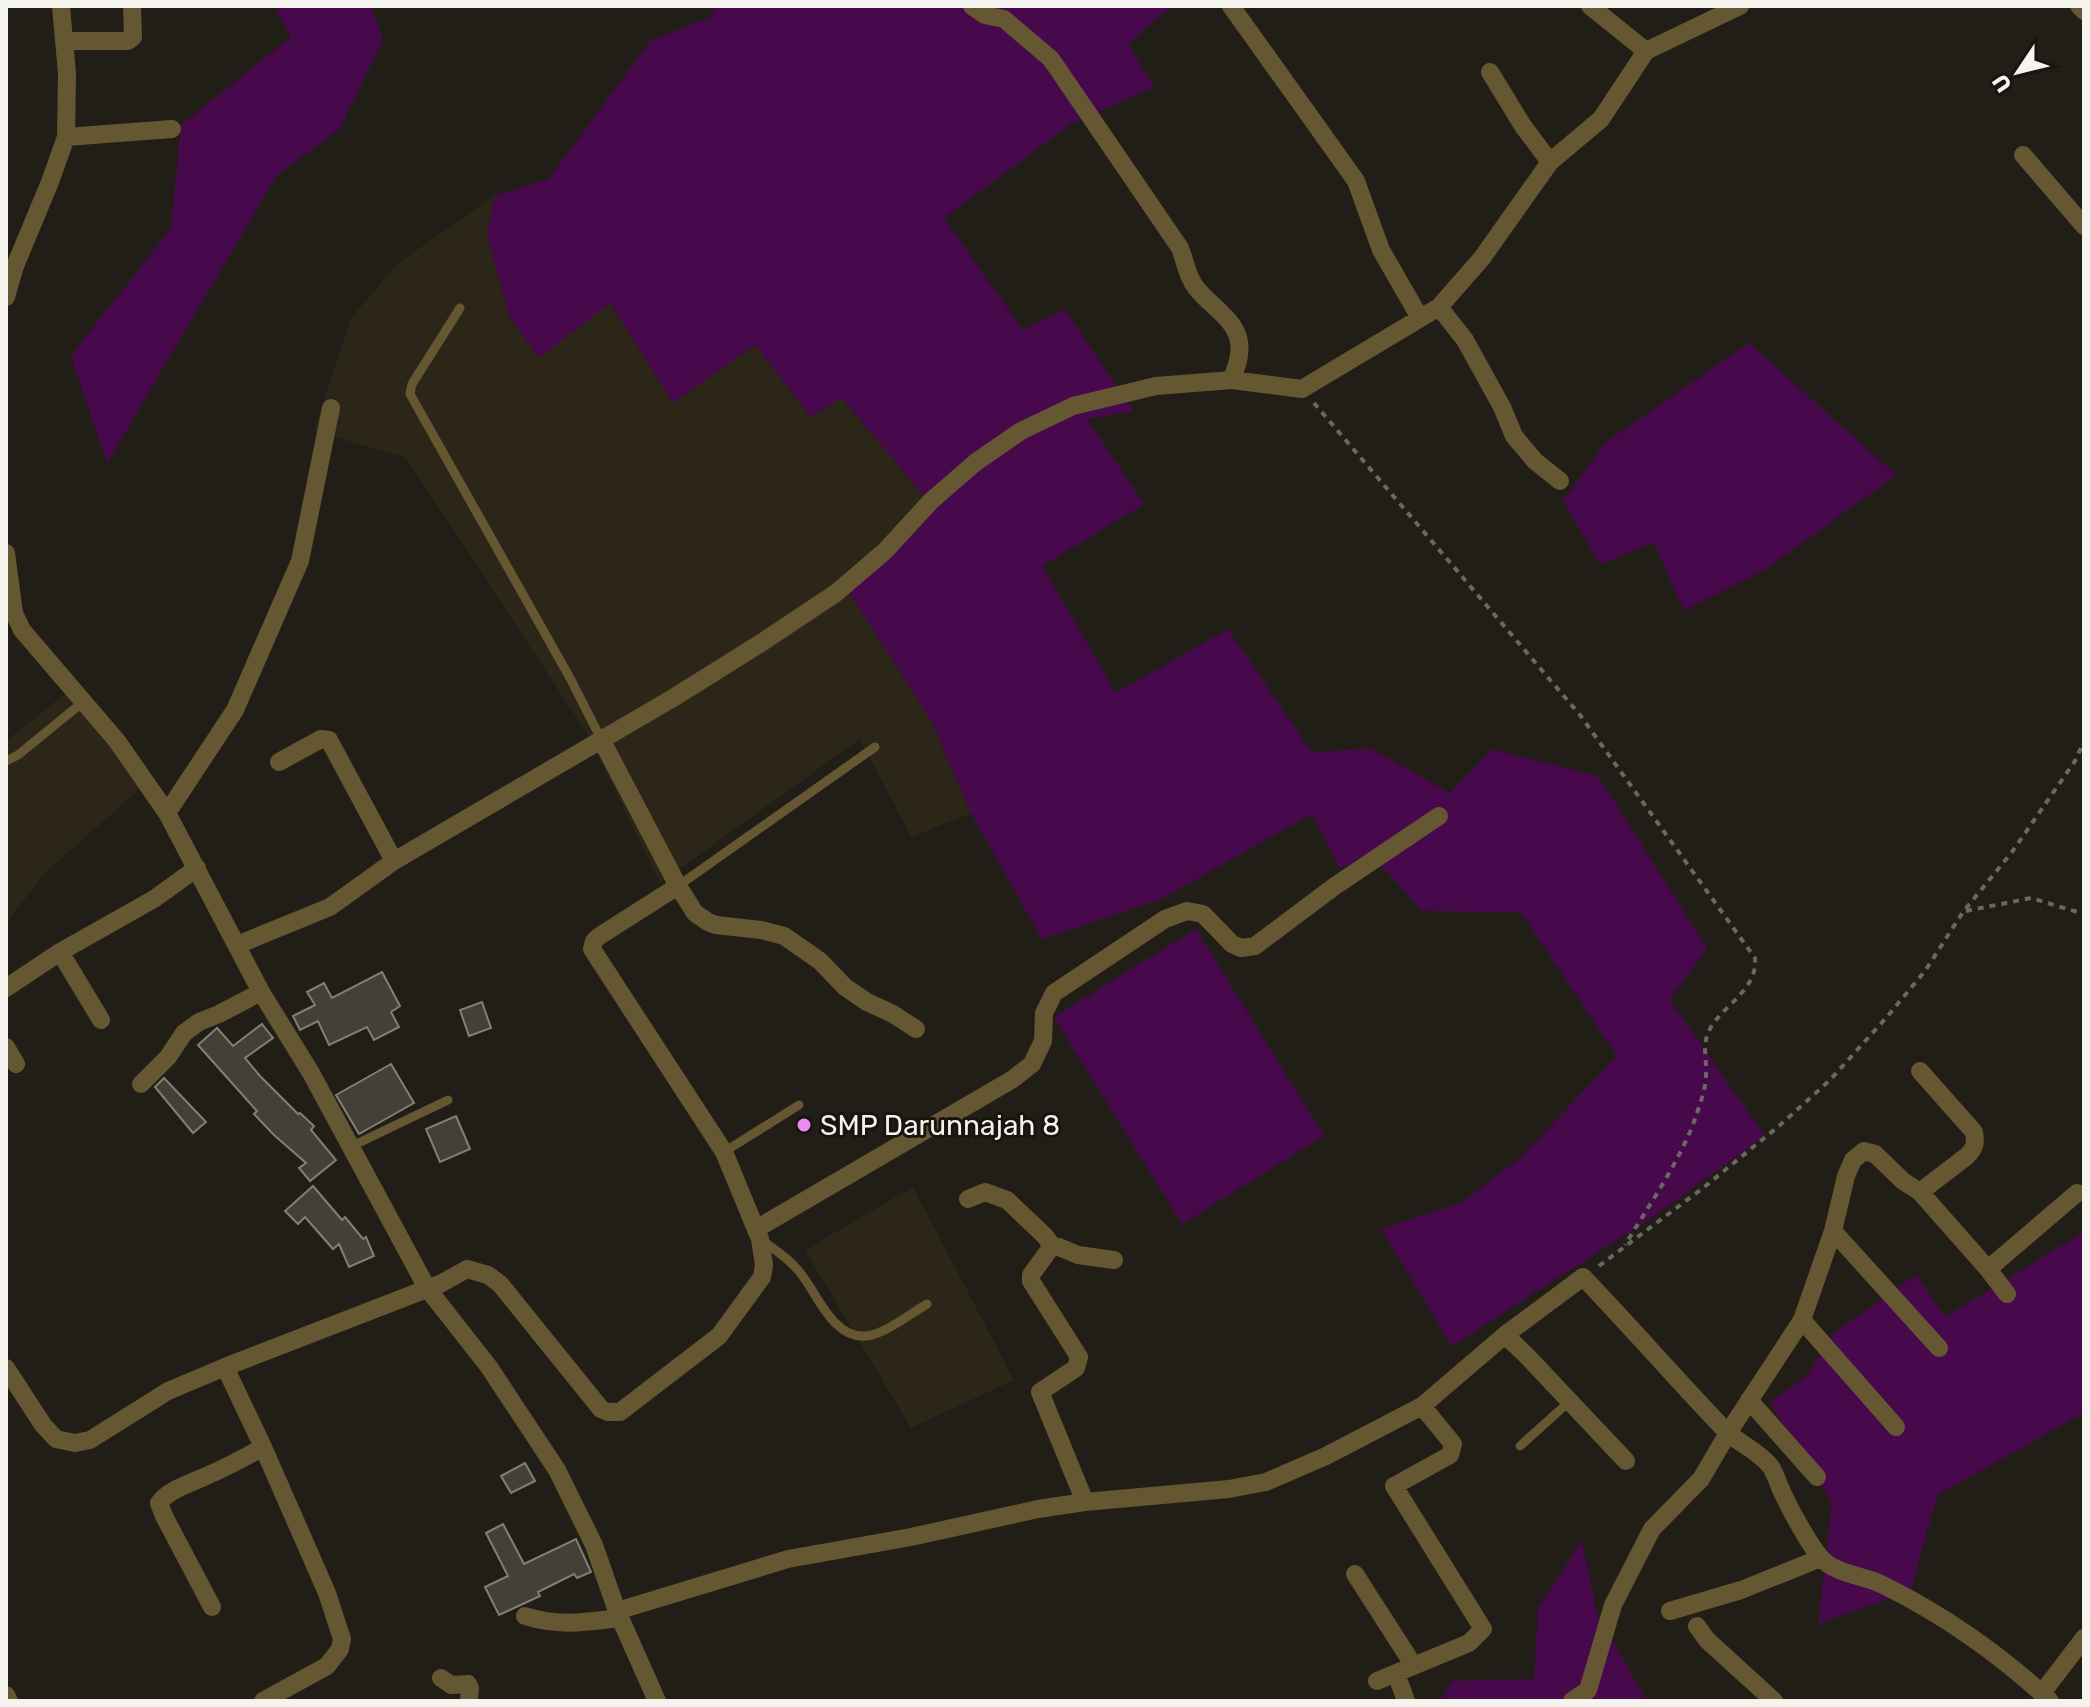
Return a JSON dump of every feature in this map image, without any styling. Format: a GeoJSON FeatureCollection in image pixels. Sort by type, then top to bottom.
{"type":"FeatureCollection","features":[{"type":"Feature","properties":{"kind":"street"},"geometry":{"type":"LineString","coordinates":[[6,297],[15,266],[66,137],[68,88],[61,6]]}},
{"type":"Feature","properties":{"kind":"street"},"geometry":{"type":"LineString","coordinates":[[65,41],[128,41],[133,37],[132,6]]}},
{"type":"Feature","properties":{"kind":"street"},"geometry":{"type":"LineString","coordinates":[[972,6],[985,15],[1004,19],[1051,59],[1180,248],[1188,276],[1197,290],[1236,330],[1240,353],[1232,380]]}},
{"type":"Feature","properties":{"kind":"street"},"geometry":{"type":"LineString","coordinates":[[1231,6],[1356,181],[1381,250],[1420,318]]}},
{"type":"Feature","properties":{"kind":"street"},"geometry":{"type":"LineString","coordinates":[[1590,6],[1646,51]]}},
{"type":"Feature","properties":{"kind":"street"},"geometry":{"type":"LineString","coordinates":[[237,945],[330,907],[394,861],[673,698],[836,593],[885,551],[942,491],[976,462],[1021,431],[1073,406],[1156,386],[1232,380],[1302,389],[1439,307],[1482,258],[1550,162],[1601,119],[1646,51],[1740,6]]}},
{"type":"Feature","properties":{"kind":"street"},"geometry":{"type":"LineString","coordinates":[[2079,6],[2084,11]]}},
{"type":"Feature","properties":{"kind":"street"},"geometry":{"type":"LineString","coordinates":[[1490,72],[1523,126],[1550,162]]}},
{"type":"Feature","properties":{"kind":"street"},"geometry":{"type":"LineString","coordinates":[[66,137],[172,129]]}},
{"type":"Feature","properties":{"kind":"street"},"geometry":{"type":"LineString","coordinates":[[2023,155],[2084,226]]}},
{"type":"Feature","properties":{"kind":"street"},"geometry":{"type":"LineString","coordinates":[[1439,307],[1465,340],[1502,407],[1514,436],[1535,461],[1560,481]]}},
{"type":"Feature","properties":{"kind":"street"},"geometry":{"type":"LineString","coordinates":[[167,813],[235,710],[300,561],[331,408]]}},
{"type":"Feature","properties":{"kind":"street"},"geometry":{"type":"LineString","coordinates":[[6,553],[10,591],[18,622],[117,741],[167,813],[261,992],[311,1073],[427,1288],[489,1367],[557,1470],[594,1545],[619,1614],[657,1701]]}},
{"type":"Feature","properties":{"kind":"street"},"geometry":{"type":"LineString","coordinates":[[279,762],[321,739],[329,740],[394,861]]}},
{"type":"Feature","properties":{"kind":"street"},"geometry":{"type":"LineString","coordinates":[[601,739],[695,913],[708,922],[784,936],[820,961],[845,987],[916,1029]]}},
{"type":"Feature","properties":{"kind":"street"},"geometry":{"type":"LineString","coordinates":[[758,1234],[1013,1079],[1032,1064],[1043,1041],[1044,1013],[1054,993],[1165,919],[1187,911],[1203,914],[1232,944],[1241,948],[1255,946],[1335,886],[1439,816]]}},
{"type":"Feature","properties":{"kind":"street"},"geometry":{"type":"LineString","coordinates":[[6,988],[60,952],[154,899],[197,868]]}},
{"type":"Feature","properties":{"kind":"street"},"geometry":{"type":"LineString","coordinates":[[6,1368],[43,1425],[56,1439],[75,1443],[90,1440],[168,1391],[442,1283],[467,1269],[488,1275],[500,1284],[601,1409],[620,1412],[719,1336],[762,1277],[764,1265],[758,1234],[724,1152],[592,949],[598,937],[678,886]]}},
{"type":"Feature","properties":{"kind":"street"},"geometry":{"type":"LineString","coordinates":[[60,952],[101,1020]]}},
{"type":"Feature","properties":{"kind":"street"},"geometry":{"type":"LineString","coordinates":[[141,1084],[168,1057],[184,1033],[199,1022],[261,992]]}},
{"type":"Feature","properties":{"kind":"street"},"geometry":{"type":"LineString","coordinates":[[6,1047],[16,1064]]}},
{"type":"Feature","properties":{"kind":"street"},"geometry":{"type":"LineString","coordinates":[[1920,1071],[1974,1132],[1975,1142],[1967,1156],[1920,1192]]}},
{"type":"Feature","properties":{"kind":"street"},"geometry":{"type":"LineString","coordinates":[[1572,1701],[1588,1690],[1613,1605],[1652,1529],[1701,1479],[1802,1320],[1833,1231],[1853,1160],[1864,1151],[1875,1154],[1903,1181],[1920,1192],[2007,1294]]}},
{"type":"Feature","properties":{"kind":"street"},"geometry":{"type":"LineString","coordinates":[[968,1199],[985,1192],[1007,1200],[1052,1246],[1078,1255],[1114,1260]]}},
{"type":"Feature","properties":{"kind":"street"},"geometry":{"type":"LineString","coordinates":[[1988,1269],[2077,1193]]}},
{"type":"Feature","properties":{"kind":"street"},"geometry":{"type":"LineString","coordinates":[[1833,1231],[1939,1348]]}},
{"type":"Feature","properties":{"kind":"street"},"geometry":{"type":"LineString","coordinates":[[1052,1246],[1031,1275],[1031,1281],[1079,1357],[1079,1363],[1071,1372],[1040,1392],[1085,1502]]}},
{"type":"Feature","properties":{"kind":"street"},"geometry":{"type":"LineString","coordinates":[[525,1616],[564,1624],[619,1614],[788,1559],[911,1537],[1038,1509],[1229,1489],[1266,1482],[1326,1456],[1422,1406],[1505,1335],[1583,1277],[1728,1433],[1748,1445],[1771,1467],[1821,1558],[1837,1570],[1880,1584],[1961,1630],[2046,1697],[2084,1638]]}},
{"type":"Feature","properties":{"kind":"street"},"geometry":{"type":"LineString","coordinates":[[1802,1320],[1896,1427]]}},
{"type":"Feature","properties":{"kind":"street"},"geometry":{"type":"LineString","coordinates":[[1505,1335],[1626,1461]]}},
{"type":"Feature","properties":{"kind":"street"},"geometry":{"type":"LineString","coordinates":[[225,1367],[327,1593],[342,1639],[340,1649],[327,1666],[263,1701]]}},
{"type":"Feature","properties":{"kind":"street"},"geometry":{"type":"LineString","coordinates":[[1749,1400],[1817,1477]]}},
{"type":"Feature","properties":{"kind":"street"},"geometry":{"type":"LineString","coordinates":[[1377,1681],[1469,1643],[1483,1629],[1394,1486],[1450,1455],[1453,1444],[1422,1406]]}},
{"type":"Feature","properties":{"kind":"street"},"geometry":{"type":"LineString","coordinates":[[212,1607],[159,1503],[182,1486],[263,1447]]}},
{"type":"Feature","properties":{"kind":"street"},"geometry":{"type":"LineString","coordinates":[[1670,1611],[1741,1590],[1821,1558]]}},
{"type":"Feature","properties":{"kind":"street"},"geometry":{"type":"LineString","coordinates":[[1355,1574],[1414,1666]]}},
{"type":"Feature","properties":{"kind":"street"},"geometry":{"type":"LineString","coordinates":[[1697,1626],[1707,1640],[1774,1701]]}},
{"type":"Feature","properties":{"kind":"street"},"geometry":{"type":"LineString","coordinates":[[1396,1673],[1406,1701]]}},
{"type":"Feature","properties":{"kind":"street"},"geometry":{"type":"LineString","coordinates":[[441,1678],[451,1685],[468,1684],[469,1701]]}},
{"type":"Feature","properties":{"kind":"street"},"geometry":{"type":"LineString","coordinates":[[6,1695],[9,1701]]}},
{"type":"Feature","properties":{"kind":"lane"},"geometry":{"type":"LineString","coordinates":[[460,308],[412,384],[410,394],[570,678],[601,739]]}},
{"type":"Feature","properties":{"kind":"lane"},"geometry":{"type":"LineString","coordinates":[[6,761],[18,755],[83,702]]}},
{"type":"Feature","properties":{"kind":"lane"},"geometry":{"type":"LineString","coordinates":[[678,886],[875,747]]}},
{"type":"Feature","properties":{"kind":"lane"},"geometry":{"type":"LineString","coordinates":[[350,1147],[448,1100]]}},
{"type":"Feature","properties":{"kind":"lane"},"geometry":{"type":"LineString","coordinates":[[724,1152],[799,1105]]}},
{"type":"Feature","properties":{"kind":"lane"},"geometry":{"type":"LineString","coordinates":[[758,1234],[799,1271],[830,1318],[845,1331],[863,1336],[878,1333],[927,1304]]}},
{"type":"Feature","properties":{"kind":"lane"},"geometry":{"type":"LineString","coordinates":[[1520,1446],[1570,1401]]}},
{"type":"Feature","properties":{"kind":"path"},"geometry":{"type":"LineString","coordinates":[[1302,389],[1580,715],[1755,958],[1756,969],[1741,995],[1712,1026],[1705,1040],[1706,1077],[1696,1119],[1674,1163],[1625,1245]]}},
{"type":"Feature","properties":{"kind":"path"},"geometry":{"type":"LineString","coordinates":[[1583,1277],[1714,1179],[1830,1080],[1925,971],[1963,912],[2012,852],[2075,761],[2084,741]]}},
{"type":"Feature","properties":{"kind":"path"},"geometry":{"type":"LineString","coordinates":[[1963,912],[2031,898],[2084,914]]}},
{"type":"Feature","properties":{"kind":"shaded area"},"geometry":{"type":"Polygon","coordinates":[[[274,6],[371,6],[383,39],[340,129],[277,175],[107,463],[71,356],[171,228],[181,125],[291,37],[274,6]]]}},
{"type":"Feature","properties":{"kind":"shaded area"},"geometry":{"type":"Polygon","coordinates":[[[716,6],[987,6],[991,11],[997,6],[1171,6],[1128,44],[1154,87],[1071,124],[944,218],[1023,330],[1065,309],[1133,411],[1087,419],[1144,504],[1042,566],[1116,693],[1228,629],[1312,753],[1370,748],[1450,793],[1492,749],[1598,776],[1707,948],[1670,1000],[1765,1136],[1648,1220],[1452,1346],[1381,1229],[1461,1203],[1521,1157],[1617,1056],[1521,912],[1422,911],[1374,857],[1340,868],[1312,814],[1161,899],[1042,939],[971,813],[932,722],[847,589],[925,497],[842,398],[811,417],[755,345],[673,403],[610,303],[539,358],[509,316],[487,235],[495,195],[549,179],[650,41],[710,17],[716,6]]]}},
{"type":"Feature","properties":{"kind":"shaded area"},"geometry":{"type":"Polygon","coordinates":[[[495,195],[487,235],[509,316],[539,358],[610,302],[673,402],[755,344],[811,417],[841,397],[925,497],[848,589],[932,722],[971,813],[911,837],[860,739],[660,883],[588,735],[406,458],[314,431],[351,318],[397,264],[495,195]]]}},
{"type":"Feature","properties":{"kind":"shaded area"},"geometry":{"type":"Polygon","coordinates":[[[1749,343],[1896,475],[1765,570],[1684,611],[1654,543],[1600,564],[1563,501],[1605,443],[1749,343]]]}},
{"type":"Feature","properties":{"kind":"shaded area"},"geometry":{"type":"Polygon","coordinates":[[[66,693],[149,781],[46,872],[6,923],[6,741],[66,693]]]}},
{"type":"Feature","properties":{"kind":"shaded area"},"geometry":{"type":"Polygon","coordinates":[[[1196,929],[1324,1136],[1182,1224],[1054,1017],[1196,929]]]}},
{"type":"Feature","properties":{"kind":"shaded area"},"geometry":{"type":"Polygon","coordinates":[[[913,1187],[1014,1380],[911,1428],[805,1250],[913,1187]]]}},
{"type":"Feature","properties":{"kind":"shaded area"},"geometry":{"type":"Polygon","coordinates":[[[2084,1232],[2084,1413],[1937,1495],[1911,1591],[1818,1624],[1832,1502],[1770,1403],[1808,1374],[1834,1333],[1916,1275],[1945,1317],[2084,1232]]]}},
{"type":"Feature","properties":{"kind":"shaded area"},"geometry":{"type":"Polygon","coordinates":[[[1582,1541],[1597,1614],[1647,1701],[1441,1701],[1451,1681],[1534,1679],[1538,1608],[1582,1541]]]}},
{"type":"Feature","properties":{"kind":"building"},"geometry":{"type":"Polygon","coordinates":[[[382,972],[400,1006],[391,1012],[399,1027],[374,1040],[367,1027],[329,1045],[318,1021],[300,1030],[293,1016],[315,1005],[307,992],[324,983],[332,998],[382,972]]]}},
{"type":"Feature","properties":{"kind":"building"},"geometry":{"type":"Polygon","coordinates":[[[482,1002],[491,1028],[469,1036],[460,1010],[482,1002]]]}},
{"type":"Feature","properties":{"kind":"building"},"geometry":{"type":"Polygon","coordinates":[[[262,1024],[273,1038],[245,1058],[298,1114],[314,1126],[311,1130],[336,1160],[310,1181],[299,1168],[306,1163],[254,1114],[257,1111],[198,1045],[217,1028],[233,1046],[262,1024]]]}},
{"type":"Feature","properties":{"kind":"building"},"geometry":{"type":"Polygon","coordinates":[[[391,1064],[414,1103],[359,1134],[336,1095],[391,1064]]]}},
{"type":"Feature","properties":{"kind":"building"},"geometry":{"type":"Polygon","coordinates":[[[164,1078],[206,1122],[193,1133],[155,1087],[164,1078]]]}},
{"type":"Feature","properties":{"kind":"building"},"geometry":{"type":"Polygon","coordinates":[[[456,1116],[470,1149],[440,1162],[426,1129],[456,1116]]]}},
{"type":"Feature","properties":{"kind":"building"},"geometry":{"type":"Polygon","coordinates":[[[313,1186],[342,1220],[345,1217],[363,1239],[366,1237],[374,1256],[349,1267],[339,1244],[333,1249],[305,1217],[298,1224],[285,1211],[313,1186]]]}},
{"type":"Feature","properties":{"kind":"building"},"geometry":{"type":"Polygon","coordinates":[[[525,1463],[535,1481],[511,1493],[501,1476],[525,1463]]]}},
{"type":"Feature","properties":{"kind":"building"},"geometry":{"type":"Polygon","coordinates":[[[503,1524],[524,1564],[576,1539],[591,1572],[577,1578],[574,1574],[538,1592],[540,1596],[499,1615],[485,1587],[508,1576],[486,1533],[503,1524]]]}},
{"type":"Feature","properties":{"kind":"place","name":"SMP Darunnajah 8"},"geometry":{"type":"Point","coordinates":[804,1125]}}]}
